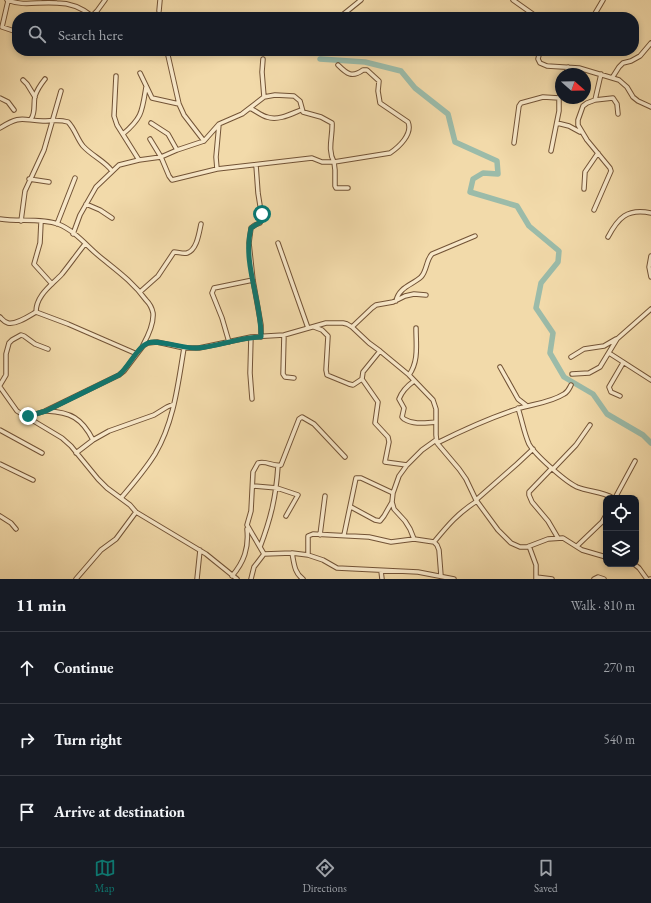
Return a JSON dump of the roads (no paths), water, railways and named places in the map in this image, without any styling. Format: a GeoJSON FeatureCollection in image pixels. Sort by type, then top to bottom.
{"type":"FeatureCollection","features":[{"type":"Feature","properties":{"kind":"street"},"geometry":{"type":"LineString","coordinates":[[12,31],[1,29],[8,0],[21,4],[33,2],[56,2],[72,5],[85,12]]}},
{"type":"Feature","properties":{"kind":"street"},"geometry":{"type":"LineString","coordinates":[[96,12],[105,0]]}},
{"type":"Feature","properties":{"kind":"street"},"geometry":{"type":"LineString","coordinates":[[159,11],[160,0]]}},
{"type":"Feature","properties":{"kind":"street"},"geometry":{"type":"LineString","coordinates":[[346,12],[361,0]]}},
{"type":"Feature","properties":{"kind":"street"},"geometry":{"type":"LineString","coordinates":[[513,0],[530,12]]}},
{"type":"Feature","properties":{"kind":"street"},"geometry":{"type":"LineString","coordinates":[[596,12],[603,0]]}},
{"type":"Feature","properties":{"kind":"street"},"geometry":{"type":"LineString","coordinates":[[612,78],[618,67],[623,63],[640,56],[651,44]]}},
{"type":"Feature","properties":{"kind":"street"},"geometry":{"type":"LineString","coordinates":[[168,56],[179,104],[184,114],[204,141]]}},
{"type":"Feature","properties":{"kind":"street"},"geometry":{"type":"LineString","coordinates":[[538,56],[540,63],[547,66],[568,67],[585,70],[612,78],[623,83],[638,101],[651,107]]}},
{"type":"Feature","properties":{"kind":"street"},"geometry":{"type":"LineString","coordinates":[[263,59],[262,72],[264,97]]}},
{"type":"Feature","properties":{"kind":"street"},"geometry":{"type":"LineString","coordinates":[[150,139],[172,180],[217,169],[312,158],[322,162],[334,162],[390,153],[400,144],[409,129],[409,126],[405,120],[380,103],[378,91],[380,83],[377,79],[365,70],[356,74],[344,72],[338,65]]}},
{"type":"Feature","properties":{"kind":"street"},"geometry":{"type":"LineString","coordinates":[[140,73],[152,98],[179,104]]}},
{"type":"Feature","properties":{"kind":"street"},"geometry":{"type":"LineString","coordinates":[[595,100],[601,74]]}},
{"type":"Feature","properties":{"kind":"street"},"geometry":{"type":"LineString","coordinates":[[116,76],[114,116],[139,160]]}},
{"type":"Feature","properties":{"kind":"street"},"geometry":{"type":"LineString","coordinates":[[31,119],[34,111],[35,97],[45,79]]}},
{"type":"Feature","properties":{"kind":"street"},"geometry":{"type":"LineString","coordinates":[[23,80],[35,97]]}},
{"type":"Feature","properties":{"kind":"street"},"geometry":{"type":"LineString","coordinates":[[123,134],[134,125],[139,117],[144,102],[146,86]]}},
{"type":"Feature","properties":{"kind":"street"},"geometry":{"type":"LineString","coordinates":[[21,221],[25,191],[29,179],[44,150],[61,91]]}},
{"type":"Feature","properties":{"kind":"street"},"geometry":{"type":"LineString","coordinates":[[74,234],[80,215],[96,187],[119,165],[161,157],[204,141],[219,124],[242,114],[264,97],[275,95],[294,96],[300,101],[301,110]]}},
{"type":"Feature","properties":{"kind":"street"},"geometry":{"type":"LineString","coordinates":[[514,143],[519,106],[543,97],[555,98]]}},
{"type":"Feature","properties":{"kind":"street"},"geometry":{"type":"LineString","coordinates":[[0,98],[8,102],[14,110]]}},
{"type":"Feature","properties":{"kind":"street"},"geometry":{"type":"LineString","coordinates":[[581,133],[578,125],[579,114],[583,106],[587,103],[595,100],[613,98],[618,104],[618,114]]}},
{"type":"Feature","properties":{"kind":"street"},"geometry":{"type":"LineString","coordinates":[[551,151],[557,123],[559,104]]}},
{"type":"Feature","properties":{"kind":"street"},"geometry":{"type":"LineString","coordinates":[[250,108],[267,117],[273,118],[287,116],[301,110]]}},
{"type":"Feature","properties":{"kind":"street"},"geometry":{"type":"LineString","coordinates":[[301,110],[332,122],[330,154],[334,162],[335,186],[336,188],[348,188]]}},
{"type":"Feature","properties":{"kind":"street"},"geometry":{"type":"LineString","coordinates":[[0,128],[13,120],[22,118],[53,121],[59,120],[68,122],[83,146],[93,156],[106,164],[112,172]]}},
{"type":"Feature","properties":{"kind":"street"},"geometry":{"type":"LineString","coordinates":[[151,123],[168,134],[177,150]]}},
{"type":"Feature","properties":{"kind":"street"},"geometry":{"type":"LineString","coordinates":[[557,123],[569,126],[581,133],[610,168],[594,210]]}},
{"type":"Feature","properties":{"kind":"street"},"geometry":{"type":"LineString","coordinates":[[217,169],[216,157],[219,124]]}},
{"type":"Feature","properties":{"kind":"street"},"geometry":{"type":"LineString","coordinates":[[584,189],[585,172],[598,153]]}},
{"type":"Feature","properties":{"kind":"street"},"geometry":{"type":"LineString","coordinates":[[256,165],[262,218],[260,223],[252,226],[250,236],[250,261],[262,325],[261,337]]}},
{"type":"Feature","properties":{"kind":"street"},"geometry":{"type":"LineString","coordinates":[[57,224],[75,178]]}},
{"type":"Feature","properties":{"kind":"street"},"geometry":{"type":"LineString","coordinates":[[29,179],[49,182]]}},
{"type":"Feature","properties":{"kind":"street"},"geometry":{"type":"LineString","coordinates":[[86,204],[100,210],[112,218]]}},
{"type":"Feature","properties":{"kind":"street"},"geometry":{"type":"LineString","coordinates":[[608,237],[616,223],[624,216],[633,212],[651,213]]}},
{"type":"Feature","properties":{"kind":"street"},"geometry":{"type":"LineString","coordinates":[[0,219],[57,224],[74,234],[124,276],[140,292],[150,305],[153,314],[149,332],[143,346],[124,371],[119,375],[46,411],[33,415],[23,415]]}},
{"type":"Feature","properties":{"kind":"street"},"geometry":{"type":"LineString","coordinates":[[41,222],[40,243],[34,264],[52,284]]}},
{"type":"Feature","properties":{"kind":"street"},"geometry":{"type":"LineString","coordinates":[[140,292],[158,276],[174,252],[186,253],[192,249],[198,238],[201,224]]}},
{"type":"Feature","properties":{"kind":"street"},"geometry":{"type":"LineString","coordinates":[[396,301],[400,291],[422,276],[429,257],[432,254],[475,236]]}},
{"type":"Feature","properties":{"kind":"street"},"geometry":{"type":"LineString","coordinates":[[278,242],[308,328]]}},
{"type":"Feature","properties":{"kind":"street"},"geometry":{"type":"LineString","coordinates":[[36,312],[37,305],[42,296],[62,274],[85,244]]}},
{"type":"Feature","properties":{"kind":"street"},"geometry":{"type":"LineString","coordinates":[[651,258],[649,267],[651,277]]}},
{"type":"Feature","properties":{"kind":"street"},"geometry":{"type":"LineString","coordinates":[[229,342],[212,290],[214,288],[253,280]]}},
{"type":"Feature","properties":{"kind":"street"},"geometry":{"type":"LineString","coordinates":[[352,327],[376,305],[386,304],[396,301],[404,296],[414,294],[426,295]]}},
{"type":"Feature","properties":{"kind":"street"},"geometry":{"type":"LineString","coordinates":[[571,356],[584,349],[604,346],[617,339],[651,309]]}},
{"type":"Feature","properties":{"kind":"street"},"geometry":{"type":"LineString","coordinates":[[0,317],[6,323],[9,323],[19,321],[36,312]]}},
{"type":"Feature","properties":{"kind":"street"},"geometry":{"type":"LineString","coordinates":[[36,312],[68,324],[137,354]]}},
{"type":"Feature","properties":{"kind":"street"},"geometry":{"type":"LineString","coordinates":[[143,346],[153,342],[184,348],[199,348],[251,337],[284,334],[326,323],[343,322],[352,327],[369,343],[409,375],[433,400],[436,409],[437,442],[466,479],[477,500],[498,530],[511,543],[520,547],[563,538],[582,550],[603,556]]}},
{"type":"Feature","properties":{"kind":"street"},"geometry":{"type":"LineString","coordinates":[[313,326],[322,330],[328,336],[326,370],[328,375],[353,385],[362,379]]}},
{"type":"Feature","properties":{"kind":"street"},"geometry":{"type":"LineString","coordinates":[[409,375],[414,368],[416,360],[416,328]]}},
{"type":"Feature","properties":{"kind":"street"},"geometry":{"type":"LineString","coordinates":[[284,334],[283,374],[285,377],[294,378]]}},
{"type":"Feature","properties":{"kind":"street"},"geometry":{"type":"LineString","coordinates":[[48,349],[35,344],[24,336],[20,336],[9,343],[6,354],[6,375],[0,386],[17,410],[62,438],[76,452],[98,479],[130,505],[136,512],[200,550],[237,579]]}},
{"type":"Feature","properties":{"kind":"street"},"geometry":{"type":"LineString","coordinates":[[251,337],[250,373],[252,399]]}},
{"type":"Feature","properties":{"kind":"street"},"geometry":{"type":"LineString","coordinates":[[572,374],[582,374],[595,371],[600,367],[617,339]]}},
{"type":"Feature","properties":{"kind":"street"},"geometry":{"type":"LineString","coordinates":[[121,498],[146,469],[162,440],[174,404],[184,348]]}},
{"type":"Feature","properties":{"kind":"street"},"geometry":{"type":"LineString","coordinates":[[380,351],[363,372],[362,379],[378,402],[375,423],[388,437],[389,442],[385,462],[407,465]]}},
{"type":"Feature","properties":{"kind":"street"},"geometry":{"type":"LineString","coordinates":[[609,353],[651,380]]}},
{"type":"Feature","properties":{"kind":"street"},"geometry":{"type":"LineString","coordinates":[[620,396],[611,392],[609,387],[623,362]]}},
{"type":"Feature","properties":{"kind":"street"},"geometry":{"type":"LineString","coordinates":[[500,367],[518,399],[527,406]]}},
{"type":"Feature","properties":{"kind":"street"},"geometry":{"type":"LineString","coordinates":[[414,381],[407,387],[399,399],[404,408],[402,417],[410,423],[420,424],[436,422]]}},
{"type":"Feature","properties":{"kind":"street"},"geometry":{"type":"LineString","coordinates":[[351,507],[375,520],[380,521],[392,502],[393,492],[399,476],[407,465],[422,450],[492,417],[518,408],[548,401],[563,395],[568,391],[571,385]]}},
{"type":"Feature","properties":{"kind":"street"},"geometry":{"type":"LineString","coordinates":[[76,452],[92,440],[109,431],[154,415],[174,404]]}},
{"type":"Feature","properties":{"kind":"street"},"geometry":{"type":"LineString","coordinates":[[518,408],[526,436],[533,449],[561,477],[578,487],[608,495]]}},
{"type":"Feature","properties":{"kind":"street"},"geometry":{"type":"LineString","coordinates":[[46,411],[61,412],[69,415],[83,424],[88,430],[92,440]]}},
{"type":"Feature","properties":{"kind":"street"},"geometry":{"type":"LineString","coordinates":[[260,547],[270,522],[277,488],[278,466],[281,465],[283,461],[299,420],[302,417],[314,424],[345,457]]}},
{"type":"Feature","properties":{"kind":"street"},"geometry":{"type":"LineString","coordinates":[[558,538],[548,521],[528,495],[576,445],[590,425]]}},
{"type":"Feature","properties":{"kind":"street"},"geometry":{"type":"LineString","coordinates":[[0,430],[42,453]]}},
{"type":"Feature","properties":{"kind":"street"},"geometry":{"type":"LineString","coordinates":[[434,542],[450,522],[477,500],[533,449]]}},
{"type":"Feature","properties":{"kind":"street"},"geometry":{"type":"LineString","coordinates":[[616,495],[635,461]]}},
{"type":"Feature","properties":{"kind":"street"},"geometry":{"type":"LineString","coordinates":[[232,576],[244,560],[248,536],[248,519],[251,511],[253,472],[258,463],[262,462],[278,466]]}},
{"type":"Feature","properties":{"kind":"street"},"geometry":{"type":"LineString","coordinates":[[0,464],[33,480]]}},
{"type":"Feature","properties":{"kind":"street"},"geometry":{"type":"LineString","coordinates":[[344,535],[356,478],[360,478],[393,492]]}},
{"type":"Feature","properties":{"kind":"street"},"geometry":{"type":"LineString","coordinates":[[253,486],[277,488],[298,495],[286,516]]}},
{"type":"Feature","properties":{"kind":"street"},"geometry":{"type":"LineString","coordinates":[[320,535],[326,496]]}},
{"type":"Feature","properties":{"kind":"street"},"geometry":{"type":"LineString","coordinates":[[392,502],[394,508],[410,529],[414,539]]}},
{"type":"Feature","properties":{"kind":"street"},"geometry":{"type":"LineString","coordinates":[[76,579],[101,550],[116,539],[136,512]]}},
{"type":"Feature","properties":{"kind":"street"},"geometry":{"type":"LineString","coordinates":[[0,516],[11,523],[16,529]]}},
{"type":"Feature","properties":{"kind":"street"},"geometry":{"type":"LineString","coordinates":[[577,546],[603,520]]}},
{"type":"Feature","properties":{"kind":"street"},"geometry":{"type":"LineString","coordinates":[[247,528],[264,554]]}},
{"type":"Feature","properties":{"kind":"street"},"geometry":{"type":"LineString","coordinates":[[308,555],[308,536],[313,534],[369,537],[390,542],[414,539],[434,542],[439,550],[441,576]]}},
{"type":"Feature","properties":{"kind":"street"},"geometry":{"type":"LineString","coordinates":[[529,546],[536,565],[536,578],[552,579]]}},
{"type":"Feature","properties":{"kind":"street"},"geometry":{"type":"LineString","coordinates":[[197,579],[200,550]]}},
{"type":"Feature","properties":{"kind":"street"},"geometry":{"type":"LineString","coordinates":[[292,552],[298,576],[303,579]]}},
{"type":"Feature","properties":{"kind":"street"},"geometry":{"type":"LineString","coordinates":[[251,579],[254,567],[264,554],[292,552],[323,560],[337,568],[381,571],[400,570],[454,579]]}},
{"type":"Feature","properties":{"kind":"street"},"geometry":{"type":"LineString","coordinates":[[638,567],[647,579]]}},
{"type":"Feature","properties":{"kind":"street"},"geometry":{"type":"LineString","coordinates":[[381,571],[382,579]]}},
{"type":"Feature","properties":{"kind":"street"},"geometry":{"type":"LineString","coordinates":[[594,579],[598,577],[604,579]]}},
{"type":"Feature","properties":{"kind":"waterway"},"geometry":{"type":"LineString","coordinates":[[320,59],[365,62],[401,71],[415,88],[448,114],[455,142],[497,161],[498,174],[483,173],[473,179],[470,192],[517,206],[529,226],[559,251],[558,262],[541,283],[536,308],[553,333],[550,353],[564,377],[593,394],[607,414],[643,435],[651,443]]}}]}
